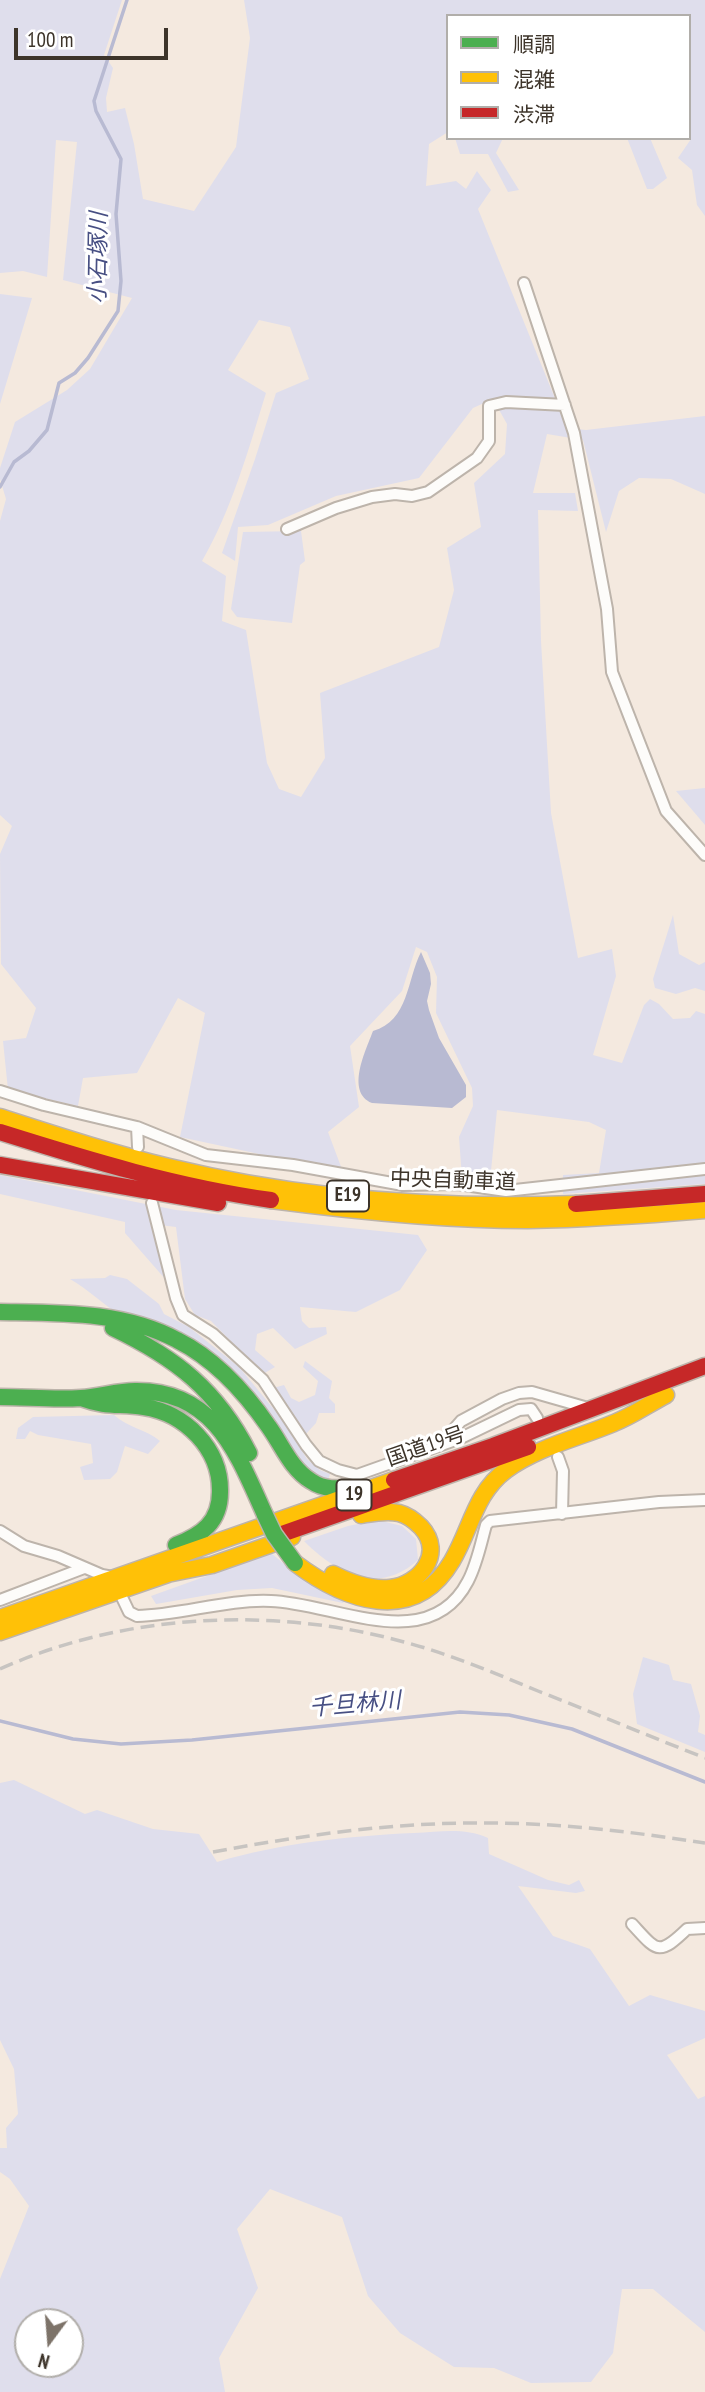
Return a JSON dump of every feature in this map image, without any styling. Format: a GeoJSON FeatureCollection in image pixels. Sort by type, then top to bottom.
{"type":"FeatureCollection","features":[{"type":"Feature","properties":{"kind":"highway","name":"中央自動車道"},"geometry":{"type":"LineString","coordinates":[[0,1116],[116,1153],[191,1171],[261,1185],[395,1202],[542,1205],[619,1202],[705,1194]]}},
{"type":"Feature","properties":{"kind":"highway","name":"中央自動車道"},"geometry":{"type":"LineString","coordinates":[[0,1132],[103,1165],[175,1182],[244,1196],[365,1213],[541,1221],[705,1210]]}},
{"type":"Feature","properties":{"kind":"highway"},"geometry":{"type":"LineString","coordinates":[[0,1165],[144,1192],[289,1214],[365,1213]]}},
{"type":"Feature","properties":{"kind":"highway"},"geometry":{"type":"LineString","coordinates":[[0,1312],[79,1315],[128,1322],[176,1339],[198,1352],[246,1395],[300,1475],[319,1487],[334,1490],[351,1488],[539,1423]]}},
{"type":"Feature","properties":{"kind":"highway"},"geometry":{"type":"LineString","coordinates":[[79,1315],[147,1344],[186,1369],[206,1388],[239,1430],[270,1513]]}},
{"type":"Feature","properties":{"kind":"highway","name":"国道19号"},"geometry":{"type":"LineString","coordinates":[[2,1629],[112,1581],[539,1423],[592,1409],[705,1366]]}},
{"type":"Feature","properties":{"kind":"highway","name":"国道19号"},"geometry":{"type":"LineString","coordinates":[[2,1629],[71,1593],[80,1583],[167,1574],[449,1477],[705,1381]]}},
{"type":"Feature","properties":{"kind":"highway"},"geometry":{"type":"LineString","coordinates":[[0,1396],[81,1398],[135,1391],[155,1392],[186,1399],[203,1409],[231,1442],[270,1513],[314,1579],[338,1592],[388,1603],[412,1598],[434,1585],[450,1565],[476,1505],[494,1480],[510,1468],[563,1441],[616,1423],[666,1395]]}},
{"type":"Feature","properties":{"kind":"highway"},"geometry":{"type":"LineString","coordinates":[[81,1398],[106,1406],[136,1406],[158,1410],[178,1418],[195,1432],[219,1472],[220,1497],[214,1519],[200,1536],[112,1581]]}},
{"type":"Feature","properties":{"kind":"highway"},"geometry":{"type":"LineString","coordinates":[[167,1574],[212,1565],[347,1519],[382,1512],[399,1514],[416,1522],[430,1541],[432,1553],[419,1576],[400,1586],[383,1589],[346,1581],[299,1559]]}},
{"type":"Feature","properties":{"kind":"street"},"geometry":{"type":"LineString","coordinates":[[524,283],[574,433],[605,598],[612,672],[666,811],[705,855]]}},
{"type":"Feature","properties":{"kind":"street"},"geometry":{"type":"LineString","coordinates":[[287,529],[336,508],[372,497],[395,494],[412,496],[428,492],[477,458],[489,441],[489,406],[506,402],[565,405]]}},
{"type":"Feature","properties":{"kind":"street"},"geometry":{"type":"LineString","coordinates":[[0,1091],[44,1105],[137,1127],[206,1155],[293,1165],[403,1185],[458,1184],[506,1191],[705,1169]]}},
{"type":"Feature","properties":{"kind":"street"},"geometry":{"type":"LineString","coordinates":[[137,1127],[138,1147]]}},
{"type":"Feature","properties":{"kind":"street"},"geometry":{"type":"LineString","coordinates":[[152,1203],[176,1298],[183,1315],[213,1334],[263,1380],[319,1461],[357,1475],[461,1438],[519,1410],[531,1409],[539,1423]]}},
{"type":"Feature","properties":{"kind":"street"},"geometry":{"type":"LineString","coordinates":[[439,1446],[461,1421],[519,1393],[532,1392],[592,1409]]}},
{"type":"Feature","properties":{"kind":"street"},"geometry":{"type":"LineString","coordinates":[[558,1457],[563,1471],[562,1514]]}},
{"type":"Feature","properties":{"kind":"street"},"geometry":{"type":"LineString","coordinates":[[0,1531],[24,1546],[58,1556],[112,1581],[129,1612],[137,1616],[266,1601],[293,1602],[378,1620],[410,1622],[439,1612],[462,1592],[473,1571],[486,1525],[490,1521],[659,1502],[705,1500]]}},
{"type":"Feature","properties":{"kind":"street"},"geometry":{"type":"LineString","coordinates":[[0,1600],[84,1568]]}},
{"type":"Feature","properties":{"kind":"street"},"geometry":{"type":"LineString","coordinates":[[632,1924],[653,1946],[662,1948],[672,1944],[687,1929],[705,1928]]}},
{"type":"Feature","properties":{"kind":"shaded area"},"geometry":{"type":"Polygon","coordinates":[[[0,0],[122,0],[104,55],[113,68],[106,98],[107,112],[125,108],[143,199],[194,211],[236,147],[250,38],[244,0],[705,0],[705,216],[697,205],[692,170],[678,158],[691,140],[691,14],[446,14],[446,133],[429,144],[426,186],[456,181],[466,189],[477,171],[491,190],[478,209],[567,428],[586,430],[705,416],[705,494],[671,479],[639,478],[619,491],[606,532],[583,440],[547,434],[533,493],[575,493],[578,511],[538,510],[541,641],[551,813],[578,958],[612,949],[616,976],[593,1055],[622,1063],[644,1005],[650,999],[659,1004],[673,1019],[690,1018],[696,1011],[705,1014],[705,1184],[563,1194],[563,1175],[599,1173],[606,1130],[589,1122],[497,1110],[490,1181],[462,1178],[459,1137],[473,1106],[472,1088],[436,1013],[437,977],[427,952],[416,947],[402,991],[350,1046],[359,1107],[328,1132],[343,1172],[180,1137],[205,1013],[178,998],[137,1073],[83,1078],[78,1106],[8,1090],[3,1041],[26,1038],[36,1008],[1,964],[0,854],[12,826],[0,815],[0,521],[6,499],[0,468],[15,422],[67,390],[90,369],[132,298],[63,280],[77,142],[56,140],[47,277],[23,271],[0,273],[0,0]],[[259,320],[228,370],[266,393],[231,500],[202,561],[226,576],[222,621],[246,630],[267,763],[279,789],[301,797],[325,758],[320,693],[439,647],[454,590],[447,548],[481,527],[474,483],[505,454],[507,424],[493,399],[473,408],[419,478],[336,496],[268,525],[238,527],[235,561],[222,553],[276,393],[309,379],[290,327],[259,320]]]}},
{"type":"Feature","properties":{"kind":"shaded area"},"geometry":{"type":"Polygon","coordinates":[[[456,140],[502,140],[496,153],[519,190],[508,192],[488,154],[460,154],[456,140]]]}},
{"type":"Feature","properties":{"kind":"shaded area"},"geometry":{"type":"Polygon","coordinates":[[[628,140],[651,140],[667,178],[653,189],[647,189],[628,140]]]}},
{"type":"Feature","properties":{"kind":"shaded area"},"geometry":{"type":"Polygon","coordinates":[[[0,294],[32,298],[0,404],[0,294]]]}},
{"type":"Feature","properties":{"kind":"shaded area"},"geometry":{"type":"Polygon","coordinates":[[[301,531],[305,561],[300,565],[292,623],[237,617],[231,609],[243,532],[301,531]]]}},
{"type":"Feature","properties":{"kind":"shaded area"},"geometry":{"type":"Polygon","coordinates":[[[705,788],[705,825],[676,791],[705,788]]]}},
{"type":"Feature","properties":{"kind":"shaded area"},"geometry":{"type":"Polygon","coordinates":[[[673,915],[679,954],[699,965],[705,962],[705,991],[695,988],[676,994],[655,988],[653,979],[673,915]]]}},
{"type":"Feature","properties":{"kind":"shaded area"},"geometry":{"type":"Polygon","coordinates":[[[0,1175],[176,1210],[418,1235],[427,1250],[400,1290],[356,1312],[300,1307],[302,1321],[309,1328],[326,1327],[327,1334],[295,1349],[273,1328],[257,1334],[255,1350],[275,1367],[263,1374],[211,1321],[195,1315],[185,1299],[176,1227],[152,1224],[166,1280],[125,1233],[125,1222],[0,1194],[0,1175]]]}},
{"type":"Feature","properties":{"kind":"shaded area"},"geometry":{"type":"Polygon","coordinates":[[[110,1275],[127,1279],[159,1304],[164,1314],[189,1327],[239,1367],[282,1419],[307,1459],[320,1470],[330,1474],[328,1480],[309,1471],[231,1375],[121,1316],[70,1279],[105,1278],[110,1275]]]}},
{"type":"Feature","properties":{"kind":"shaded area"},"geometry":{"type":"Polygon","coordinates":[[[305,1361],[332,1381],[329,1398],[335,1404],[335,1413],[319,1413],[316,1423],[306,1434],[273,1388],[284,1385],[291,1398],[299,1402],[315,1395],[318,1381],[303,1367],[305,1361]]]}},
{"type":"Feature","properties":{"kind":"shaded area"},"geometry":{"type":"Polygon","coordinates":[[[114,1415],[160,1441],[148,1454],[125,1446],[117,1472],[110,1479],[84,1480],[80,1467],[93,1463],[91,1444],[38,1435],[30,1431],[25,1439],[16,1439],[18,1428],[33,1417],[114,1415]]]}},
{"type":"Feature","properties":{"kind":"shaded area"},"geometry":{"type":"Polygon","coordinates":[[[378,1520],[402,1526],[416,1539],[418,1560],[403,1571],[388,1577],[373,1579],[344,1571],[304,1541],[348,1526],[378,1520]]]}},
{"type":"Feature","properties":{"kind":"shaded area"},"geometry":{"type":"Polygon","coordinates":[[[271,1553],[296,1574],[345,1600],[343,1603],[272,1588],[237,1590],[156,1604],[151,1596],[271,1553]]]}},
{"type":"Feature","properties":{"kind":"shaded area"},"geometry":{"type":"Polygon","coordinates":[[[643,1657],[669,1665],[673,1680],[691,1684],[700,1716],[698,1732],[705,1735],[705,1752],[637,1724],[633,1694],[643,1657]]]}},
{"type":"Feature","properties":{"kind":"shaded area"},"geometry":{"type":"Polygon","coordinates":[[[14,1780],[85,1814],[97,1810],[153,1829],[199,1834],[217,1862],[266,1850],[340,1838],[461,1831],[488,1838],[489,1854],[548,1880],[569,1885],[579,1880],[585,1891],[576,1893],[518,1886],[553,1936],[590,1949],[629,2006],[650,1995],[705,2011],[705,2038],[667,2055],[698,2099],[705,2096],[705,2332],[653,2289],[622,2289],[613,2353],[591,2382],[531,2383],[494,2368],[454,2367],[400,2333],[368,2296],[342,2217],[270,2189],[237,2229],[258,2288],[219,2358],[225,2392],[0,2392],[0,2279],[29,2206],[10,2179],[0,2172],[0,2148],[7,2148],[6,2128],[18,2114],[14,2069],[0,2040],[0,1783],[14,1780]]]}},
{"type":"Feature","properties":{"kind":"water"},"geometry":{"type":"Polygon","coordinates":[[[421,952],[430,973],[431,984],[427,1001],[429,1010],[439,1038],[466,1085],[466,1097],[452,1108],[372,1103],[364,1098],[360,1090],[362,1059],[373,1031],[385,1026],[400,1009],[421,952]]]}},
{"type":"Feature","properties":{"kind":"waterway","name":"小石塚川"},"geometry":{"type":"LineString","coordinates":[[0,487],[14,462],[29,451],[47,430],[59,383],[75,373],[88,358],[118,311],[121,281],[116,214],[121,159],[96,111],[94,101],[127,0]]}},
{"type":"Feature","properties":{"kind":"waterway","name":"千旦林川"},"geometry":{"type":"LineString","coordinates":[[0,1721],[73,1739],[121,1744],[192,1740],[460,1712],[509,1715],[572,1729],[705,1782]]}},
{"type":"Feature","properties":{"kind":"railway"},"geometry":{"type":"LineString","coordinates":[[0,1669],[48,1650],[97,1636],[148,1626],[200,1621],[303,1623],[354,1631],[438,1652],[705,1758]]}},
{"type":"Feature","properties":{"kind":"railway"},"geometry":{"type":"LineString","coordinates":[[213,1852],[350,1831],[453,1823],[570,1826],[705,1843]]}},
{"type":"Feature","properties":{"kind":"traffic: fast"},"geometry":{"type":"LineString","coordinates":[[0,1312],[68,1314],[113,1319],[135,1324],[177,1340],[204,1357],[239,1389],[304,1476],[326,1487],[352,1487]]}},
{"type":"Feature","properties":{"kind":"traffic: fast"},"geometry":{"type":"LineString","coordinates":[[113,1328],[156,1351],[193,1378],[223,1411],[249,1453]]}},
{"type":"Feature","properties":{"kind":"traffic: fast"},"geometry":{"type":"LineString","coordinates":[[0,1397],[71,1399],[135,1391],[162,1393],[185,1401],[204,1413],[233,1448],[265,1515]]}},
{"type":"Feature","properties":{"kind":"traffic: fast"},"geometry":{"type":"LineString","coordinates":[[81,1398],[159,1411],[186,1425],[207,1448],[219,1476],[217,1512],[201,1532],[176,1545]]}},
{"type":"Feature","properties":{"kind":"traffic: fast"},"geometry":{"type":"LineString","coordinates":[[265,1515],[274,1534],[295,1563]]}},
{"type":"Feature","properties":{"kind":"traffic: slow"},"geometry":{"type":"LineString","coordinates":[[0,1117],[147,1162],[269,1187],[422,1203],[576,1204]]}},
{"type":"Feature","properties":{"kind":"traffic: slow"},"geometry":{"type":"LineString","coordinates":[[271,1200],[399,1214],[496,1220],[594,1218],[705,1210]]}},
{"type":"Feature","properties":{"kind":"traffic: slow"},"geometry":{"type":"LineString","coordinates":[[295,1563],[335,1588],[356,1596],[377,1601],[398,1600],[418,1594],[436,1582],[452,1561],[480,1500],[506,1470],[545,1449],[621,1420],[666,1395]]}},
{"type":"Feature","properties":{"kind":"traffic: slow"},"geometry":{"type":"LineString","coordinates":[[0,1618],[394,1480]]}},
{"type":"Feature","properties":{"kind":"traffic: slow"},"geometry":{"type":"LineString","coordinates":[[333,1574],[361,1585],[390,1588],[411,1581],[426,1566],[430,1557],[428,1537],[414,1520],[394,1512],[361,1515]]}},
{"type":"Feature","properties":{"kind":"traffic: slow"},"geometry":{"type":"LineString","coordinates":[[167,1574],[212,1565],[292,1537]]}},
{"type":"Feature","properties":{"kind":"traffic: slow"},"geometry":{"type":"LineString","coordinates":[[0,1632],[168,1574]]}},
{"type":"Feature","properties":{"kind":"traffic: jam"},"geometry":{"type":"LineString","coordinates":[[0,1132],[168,1180],[271,1200]]}},
{"type":"Feature","properties":{"kind":"traffic: jam"},"geometry":{"type":"LineString","coordinates":[[0,1165],[218,1203]]}},
{"type":"Feature","properties":{"kind":"traffic: jam"},"geometry":{"type":"LineString","coordinates":[[576,1204],[705,1194]]}},
{"type":"Feature","properties":{"kind":"traffic: jam"},"geometry":{"type":"LineString","coordinates":[[394,1480],[493,1446],[705,1366]]}},
{"type":"Feature","properties":{"kind":"traffic: jam"},"geometry":{"type":"LineString","coordinates":[[279,1535],[528,1447]]}}]}
